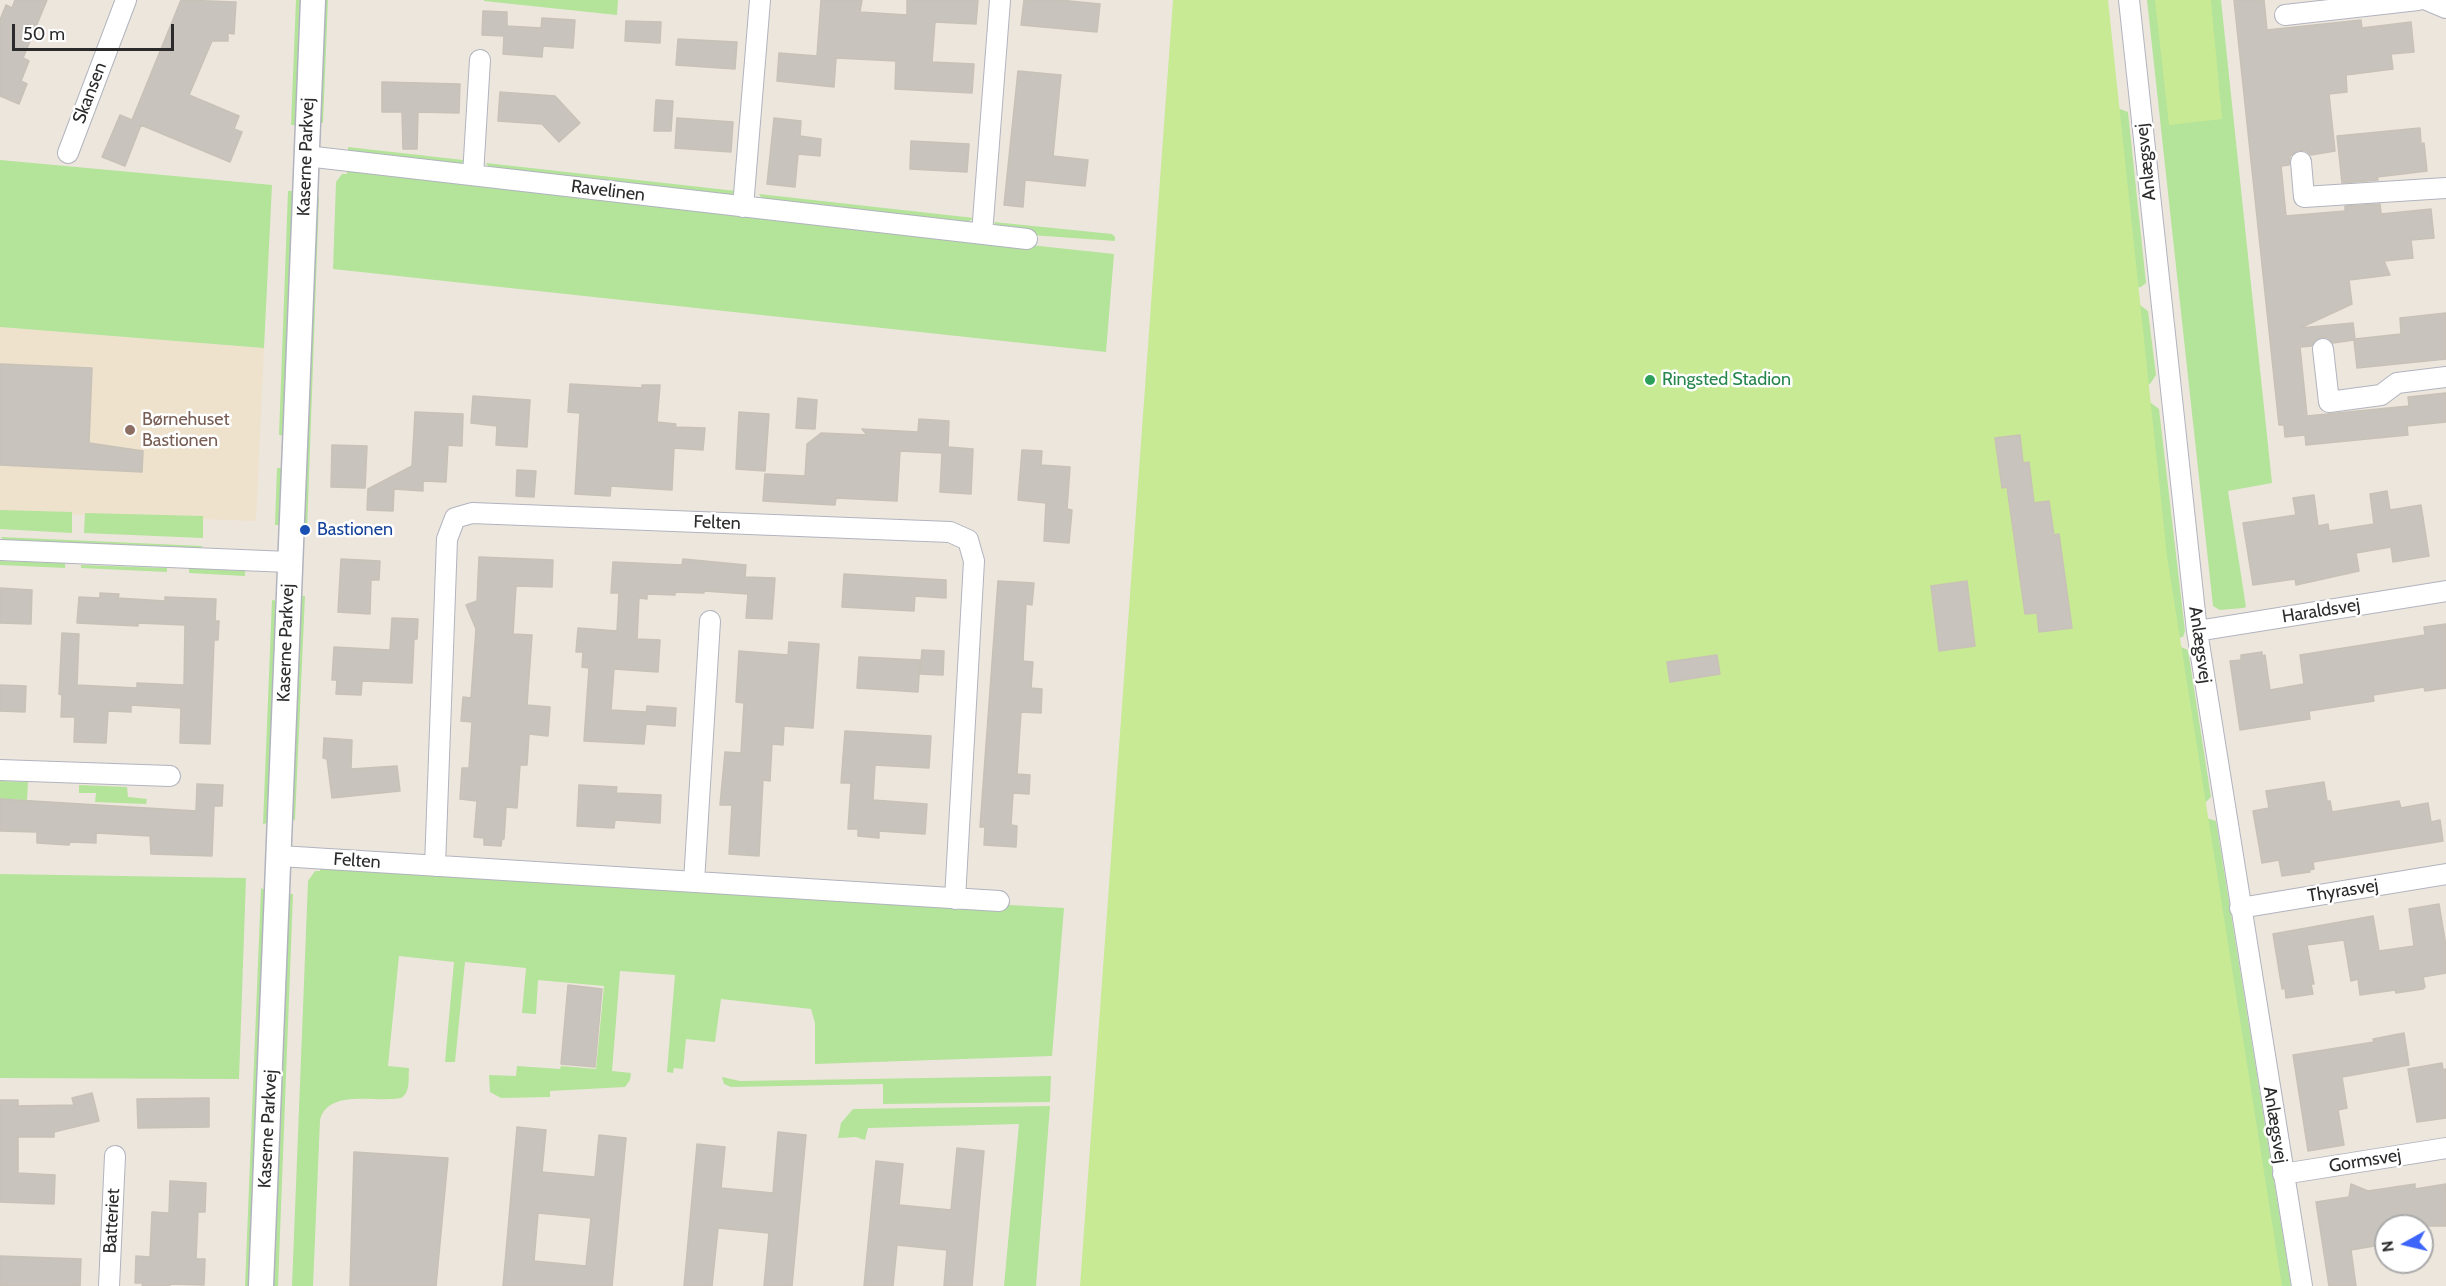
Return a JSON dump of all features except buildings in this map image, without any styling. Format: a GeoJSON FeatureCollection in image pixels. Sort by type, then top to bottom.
{"type":"FeatureCollection","features":[{"type":"Feature","properties":{"kind":"street","name":"Skansen"},"geometry":{"type":"LineString","coordinates":[[68,153],[126,0]]}},
{"type":"Feature","properties":{"kind":"street","name":"Kaserne Parkvej"},"geometry":{"type":"LineString","coordinates":[[261,1286],[313,0]]}},
{"type":"Feature","properties":{"kind":"street"},"geometry":{"type":"LineString","coordinates":[[743,207],[760,0]]}},
{"type":"Feature","properties":{"kind":"street"},"geometry":{"type":"LineString","coordinates":[[982,234],[1000,0]]}},
{"type":"Feature","properties":{"kind":"street","name":"Anlægsvej"},"geometry":{"type":"LineString","coordinates":[[2129,0],[2196,631],[2302,1286]]}},
{"type":"Feature","properties":{"kind":"street"},"geometry":{"type":"LineString","coordinates":[[2285,15],[2418,0]]}},
{"type":"Feature","properties":{"kind":"street"},"geometry":{"type":"LineString","coordinates":[[2427,0],[2446,8]]}},
{"type":"Feature","properties":{"kind":"street"},"geometry":{"type":"LineString","coordinates":[[473,175],[480,60]]}},
{"type":"Feature","properties":{"kind":"street","name":"Ravelinen"},"geometry":{"type":"LineString","coordinates":[[306,156],[1027,239]]}},
{"type":"Feature","properties":{"kind":"street"},"geometry":{"type":"LineString","coordinates":[[2301,162],[2304,197],[2446,188]]}},
{"type":"Feature","properties":{"kind":"street"},"geometry":{"type":"LineString","coordinates":[[2323,349],[2329,402],[2381,395],[2397,383],[2446,377]]}},
{"type":"Feature","properties":{"kind":"street","name":"Felten"},"geometry":{"type":"LineString","coordinates":[[435,866],[447,539],[455,518],[472,513],[950,532],[968,540],[974,561],[955,899]]}},
{"type":"Feature","properties":{"kind":"street"},"geometry":{"type":"LineString","coordinates":[[0,550],[289,562]]}},
{"type":"Feature","properties":{"kind":"street","name":"Haraldsvej"},"geometry":{"type":"LineString","coordinates":[[2196,631],[2446,591]]}},
{"type":"Feature","properties":{"kind":"street"},"geometry":{"type":"LineString","coordinates":[[694,882],[710,621]]}},
{"type":"Feature","properties":{"kind":"street"},"geometry":{"type":"LineString","coordinates":[[0,770],[170,776]]}},
{"type":"Feature","properties":{"kind":"street","name":"Felten"},"geometry":{"type":"LineString","coordinates":[[280,856],[999,901]]}},
{"type":"Feature","properties":{"kind":"street","name":"Thyrasvej"},"geometry":{"type":"LineString","coordinates":[[2240,908],[2446,874]]}},
{"type":"Feature","properties":{"kind":"street","name":"Gormsvej"},"geometry":{"type":"LineString","coordinates":[[2283,1174],[2446,1148]]}},
{"type":"Feature","properties":{"kind":"street","name":"Batteriet"},"geometry":{"type":"LineString","coordinates":[[109,1286],[115,1156]]}},
{"type":"Feature","properties":{"kind":"shaded area","name":"Børnehuset Bastionen"},"geometry":{"type":"Polygon","coordinates":[[[0,327],[264,348],[256,521],[0,512],[0,327]]]}},
{"type":"Feature","properties":{"kind":"green space"},"geometry":{"type":"Polygon","coordinates":[[[296,0],[300,0],[295,125],[291,125],[296,0]]]}},
{"type":"Feature","properties":{"kind":"green space"},"geometry":{"type":"Polygon","coordinates":[[[322,0],[328,0],[323,123],[318,123],[322,0]]]}},
{"type":"Feature","properties":{"kind":"green space"},"geometry":{"type":"Polygon","coordinates":[[[484,0],[618,0],[617,15],[484,1],[484,0]]]}},
{"type":"Feature","properties":{"kind":"green space"},"geometry":{"type":"Polygon","coordinates":[[[1173,0],[2108,0],[2167,556],[2282,1286],[1080,1286],[1173,0]]]}},
{"type":"Feature","properties":{"kind":"green space"},"geometry":{"type":"Polygon","coordinates":[[[2147,0],[2221,0],[2272,483],[2228,491],[2246,607],[2243,608],[2220,610],[2213,606],[2147,0]]]}},
{"type":"Feature","properties":{"kind":"green space"},"geometry":{"type":"Polygon","coordinates":[[[2155,0],[2211,0],[2222,119],[2169,125],[2155,0]]]}},
{"type":"Feature","properties":{"kind":"green space"},"geometry":{"type":"Polygon","coordinates":[[[2120,109],[2128,112],[2146,283],[2141,287],[2123,289],[2109,113],[2120,109]]]}},
{"type":"Feature","properties":{"kind":"green space"},"geometry":{"type":"Polygon","coordinates":[[[348,147],[463,160],[462,165],[348,152],[348,147]]]}},
{"type":"Feature","properties":{"kind":"green space"},"geometry":{"type":"Polygon","coordinates":[[[0,160],[272,185],[264,348],[0,327],[0,160]]]}},
{"type":"Feature","properties":{"kind":"green space"},"geometry":{"type":"Polygon","coordinates":[[[486,163],[736,191],[728,197],[490,169],[486,163]]]}},
{"type":"Feature","properties":{"kind":"green space"},"geometry":{"type":"Polygon","coordinates":[[[347,170],[1030,249],[1030,245],[1114,254],[1106,352],[333,269],[336,182],[342,174],[347,174],[347,170]]]}},
{"type":"Feature","properties":{"kind":"green space"},"geometry":{"type":"Polygon","coordinates":[[[288,191],[293,191],[284,436],[279,435],[288,191]]]}},
{"type":"Feature","properties":{"kind":"green space"},"geometry":{"type":"Polygon","coordinates":[[[759,194],[974,218],[963,225],[763,200],[759,194]]]}},
{"type":"Feature","properties":{"kind":"green space"},"geometry":{"type":"Polygon","coordinates":[[[314,197],[319,197],[307,532],[302,530],[314,197]]]}},
{"type":"Feature","properties":{"kind":"green space"},"geometry":{"type":"Polygon","coordinates":[[[994,222],[1112,234],[1115,241],[1031,235],[996,226],[994,222]]]}},
{"type":"Feature","properties":{"kind":"green space"},"geometry":{"type":"Polygon","coordinates":[[[2140,305],[2148,311],[2156,375],[2150,384],[2129,387],[2140,305]]]}},
{"type":"Feature","properties":{"kind":"green space"},"geometry":{"type":"Polygon","coordinates":[[[2130,403],[2151,403],[2159,409],[2185,631],[2183,637],[2148,643],[2130,403]]]}},
{"type":"Feature","properties":{"kind":"green space"},"geometry":{"type":"Polygon","coordinates":[[[277,468],[282,468],[280,525],[275,525],[277,468]]]}},
{"type":"Feature","properties":{"kind":"green space"},"geometry":{"type":"Polygon","coordinates":[[[0,510],[72,512],[72,533],[0,529],[0,510]]]}},
{"type":"Feature","properties":{"kind":"green space"},"geometry":{"type":"Polygon","coordinates":[[[85,513],[203,516],[203,538],[84,533],[85,513]]]}},
{"type":"Feature","properties":{"kind":"green space"},"geometry":{"type":"Polygon","coordinates":[[[1,537],[203,546],[197,550],[5,542],[1,537]]]}},
{"type":"Feature","properties":{"kind":"green space"},"geometry":{"type":"Polygon","coordinates":[[[0,561],[65,563],[65,568],[0,565],[0,561]]]}},
{"type":"Feature","properties":{"kind":"green space"},"geometry":{"type":"Polygon","coordinates":[[[81,565],[167,568],[167,572],[81,568],[81,565]]]}},
{"type":"Feature","properties":{"kind":"green space"},"geometry":{"type":"Polygon","coordinates":[[[189,568],[245,571],[245,576],[189,573],[189,568]]]}},
{"type":"Feature","properties":{"kind":"green space"},"geometry":{"type":"Polygon","coordinates":[[[299,596],[305,596],[295,820],[291,819],[299,596]]]}},
{"type":"Feature","properties":{"kind":"green space"},"geometry":{"type":"Polygon","coordinates":[[[272,600],[277,601],[268,823],[263,824],[272,600]]]}},
{"type":"Feature","properties":{"kind":"green space"},"geometry":{"type":"Polygon","coordinates":[[[2181,647],[2188,650],[2211,797],[2202,806],[2181,647]]]}},
{"type":"Feature","properties":{"kind":"green space"},"geometry":{"type":"Polygon","coordinates":[[[0,781],[28,782],[27,800],[0,799],[0,781]]]}},
{"type":"Feature","properties":{"kind":"green space"},"geometry":{"type":"Polygon","coordinates":[[[79,785],[127,787],[128,797],[147,799],[146,804],[95,802],[96,793],[79,793],[79,785]]]}},
{"type":"Feature","properties":{"kind":"green space"},"geometry":{"type":"Polygon","coordinates":[[[2204,817],[2216,821],[2291,1286],[2274,1286],[2204,817]]]}},
{"type":"Feature","properties":{"kind":"green space"},"geometry":{"type":"Polygon","coordinates":[[[320,867],[1064,908],[1052,1056],[815,1064],[815,1023],[811,1009],[721,999],[715,1042],[686,1039],[683,1069],[674,1068],[673,1073],[667,1072],[675,975],[620,971],[612,1071],[631,1073],[630,1080],[625,1087],[550,1091],[550,1097],[501,1098],[490,1092],[489,1075],[516,1076],[517,1066],[596,1069],[604,986],[538,980],[536,1014],[522,1013],[526,968],[465,962],[455,1062],[445,1062],[454,962],[399,956],[388,1066],[409,1068],[408,1089],[401,1098],[343,1100],[325,1110],[320,1120],[313,1286],[292,1286],[308,881],[315,871],[320,871],[320,867]]]}},
{"type":"Feature","properties":{"kind":"green space"},"geometry":{"type":"Polygon","coordinates":[[[0,874],[246,878],[239,1079],[0,1078],[0,874]]]}},
{"type":"Feature","properties":{"kind":"green space"},"geometry":{"type":"Polygon","coordinates":[[[261,888],[265,890],[251,1286],[245,1286],[261,888]]]}},
{"type":"Feature","properties":{"kind":"green space"},"geometry":{"type":"Polygon","coordinates":[[[287,894],[293,894],[278,1286],[272,1286],[287,894]]]}},
{"type":"Feature","properties":{"kind":"green space"},"geometry":{"type":"Polygon","coordinates":[[[1051,1076],[1050,1102],[883,1104],[883,1084],[731,1087],[724,1084],[722,1077],[740,1081],[1051,1076]]]}},
{"type":"Feature","properties":{"kind":"green space"},"geometry":{"type":"Polygon","coordinates":[[[1050,1106],[1036,1286],[1004,1286],[1019,1124],[868,1128],[865,1140],[856,1137],[838,1138],[841,1123],[853,1109],[1050,1106]]]}},
{"type":"Feature","properties":{"kind":"place","name":"Ringsted Stadion"},"geometry":{"type":"Point","coordinates":[1650,380]}},
{"type":"Feature","properties":{"kind":"place","name":"Børnehuset Bastionen"},"geometry":{"type":"Point","coordinates":[130,430]}},
{"type":"Feature","properties":{"kind":"place","name":"Bastionen"},"geometry":{"type":"Point","coordinates":[305,530]}}]}
